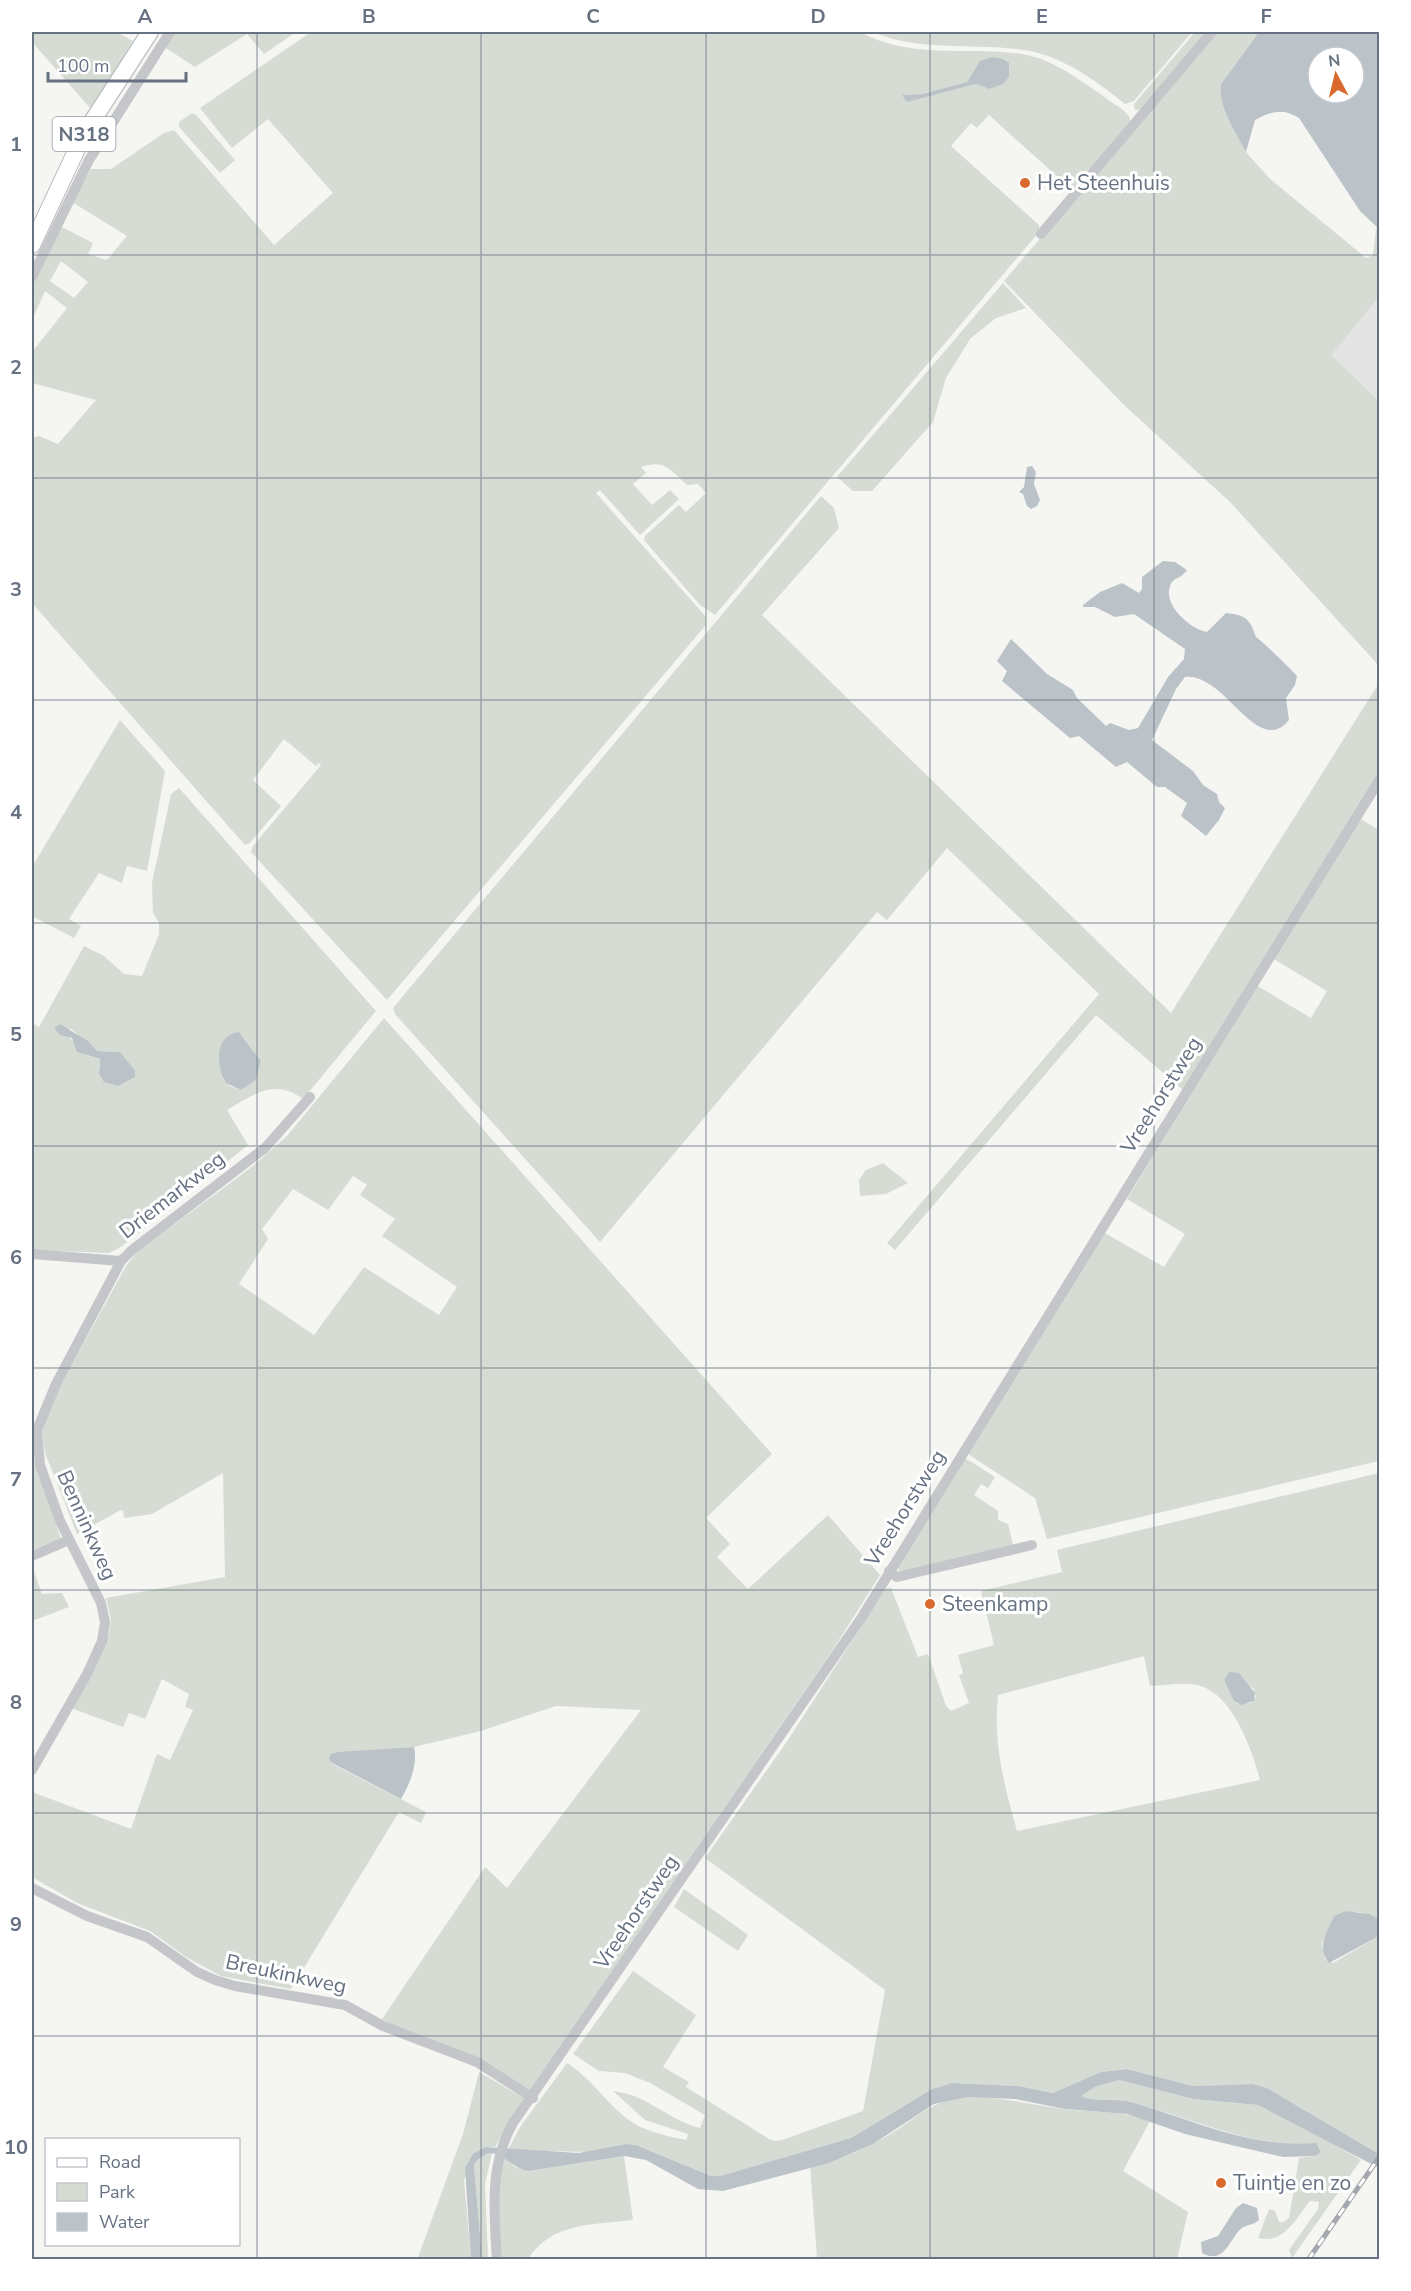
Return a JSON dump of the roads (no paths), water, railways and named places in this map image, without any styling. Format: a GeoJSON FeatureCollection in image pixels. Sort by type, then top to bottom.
{"type":"FeatureCollection","features":[{"type":"Feature","properties":{"kind":"main road","name":"N318"},"geometry":{"type":"LineString","coordinates":[[32,245],[84,134],[150,32]]}},
{"type":"Feature","properties":{"kind":"street"},"geometry":{"type":"LineString","coordinates":[[32,277],[89,160],[170,32]]}},
{"type":"Feature","properties":{"kind":"street"},"geometry":{"type":"LineString","coordinates":[[1041,234],[1212,32]]}},
{"type":"Feature","properties":{"kind":"street","name":"Vreehorstweg"},"geometry":{"type":"LineString","coordinates":[[497,2259],[494,2184],[501,2151],[513,2123],[533,2098],[862,1617],[1380,779]]}},
{"type":"Feature","properties":{"kind":"street","name":"Driemarkweg"},"geometry":{"type":"LineString","coordinates":[[32,1254],[121,1261],[132,1250],[265,1148],[310,1097]]}},
{"type":"Feature","properties":{"kind":"street","name":"Benninkweg"},"geometry":{"type":"LineString","coordinates":[[32,1770],[87,1674],[102,1641],[105,1622],[101,1603],[69,1540],[40,1465],[37,1430],[56,1384],[121,1261]]}},
{"type":"Feature","properties":{"kind":"street"},"geometry":{"type":"LineString","coordinates":[[32,1556],[69,1540]]}},
{"type":"Feature","properties":{"kind":"street"},"geometry":{"type":"LineString","coordinates":[[889,1571],[897,1577],[1032,1545]]}},
{"type":"Feature","properties":{"kind":"street","name":"Breukinkweg"},"geometry":{"type":"LineString","coordinates":[[32,1888],[87,1916],[147,1937],[197,1972],[215,1980],[235,1986],[345,2005],[383,2026],[477,2062],[533,2098]]}},
{"type":"Feature","properties":{"kind":"water"},"geometry":{"type":"Polygon","coordinates":[[[1259,32],[1379,32],[1379,229],[1360,211],[1299,118],[1288,113],[1277,112],[1266,114],[1255,120],[1246,152],[1225,110],[1221,84],[1259,32]]]}},
{"type":"Feature","properties":{"kind":"water"},"geometry":{"type":"Polygon","coordinates":[[[992,57],[1009,63],[1009,77],[1003,84],[989,89],[976,84],[907,102],[902,95],[922,94],[967,82],[980,61],[992,57]]]}},
{"type":"Feature","properties":{"kind":"water"},"geometry":{"type":"Polygon","coordinates":[[[1032,466],[1036,472],[1034,484],[1040,500],[1037,506],[1031,509],[1027,506],[1023,494],[1019,492],[1024,487],[1027,467],[1032,466]]]}},
{"type":"Feature","properties":{"kind":"water"},"geometry":{"type":"Polygon","coordinates":[[[1163,561],[1175,562],[1187,570],[1171,583],[1169,593],[1174,608],[1186,621],[1207,632],[1226,613],[1239,615],[1247,619],[1256,637],[1297,676],[1295,685],[1286,698],[1289,720],[1277,729],[1265,729],[1253,722],[1214,688],[1200,679],[1185,677],[1176,689],[1152,740],[1193,771],[1203,785],[1217,794],[1219,802],[1225,808],[1206,836],[1181,816],[1187,803],[1165,787],[1157,787],[1127,762],[1116,767],[1079,736],[1070,738],[1002,681],[1007,671],[997,661],[1011,639],[1047,674],[1073,690],[1077,698],[1106,726],[1110,723],[1129,730],[1138,728],[1168,677],[1184,659],[1185,649],[1134,614],[1115,617],[1095,607],[1083,607],[1083,605],[1100,592],[1122,583],[1139,593],[1142,589],[1142,577],[1163,561]]]}},
{"type":"Feature","properties":{"kind":"water"},"geometry":{"type":"Polygon","coordinates":[[[60,1024],[88,1041],[97,1051],[120,1052],[135,1070],[135,1077],[118,1086],[104,1082],[99,1074],[100,1059],[77,1052],[72,1038],[60,1035],[54,1028],[60,1024]]]}},
{"type":"Feature","properties":{"kind":"water"},"geometry":{"type":"Polygon","coordinates":[[[239,1032],[261,1061],[256,1080],[241,1090],[226,1083],[219,1061],[221,1045],[225,1039],[239,1032]]]}},
{"type":"Feature","properties":{"kind":"water"},"geometry":{"type":"Polygon","coordinates":[[[1229,1672],[1239,1673],[1255,1693],[1254,1701],[1241,1705],[1234,1701],[1224,1680],[1229,1672]]]}},
{"type":"Feature","properties":{"kind":"water"},"geometry":{"type":"Polygon","coordinates":[[[414,1747],[415,1760],[412,1774],[401,1799],[332,1763],[329,1759],[331,1754],[338,1752],[414,1747]]]}},
{"type":"Feature","properties":{"kind":"water"},"geometry":{"type":"Polygon","coordinates":[[[1346,1911],[1369,1914],[1379,1919],[1379,1936],[1329,1963],[1323,1952],[1326,1934],[1334,1916],[1346,1911]]]}},
{"type":"Feature","properties":{"kind":"water"},"geometry":{"type":"Polygon","coordinates":[[[1127,2069],[1193,2086],[1253,2084],[1267,2088],[1379,2154],[1379,2168],[1258,2105],[1193,2099],[1119,2080],[1095,2087],[1081,2096],[1131,2102],[1222,2131],[1268,2142],[1316,2143],[1321,2152],[1315,2156],[1283,2157],[1185,2134],[1127,2114],[1065,2109],[1015,2099],[968,2097],[934,2104],[873,2144],[829,2163],[723,2191],[698,2189],[646,2160],[624,2156],[529,2171],[521,2169],[502,2156],[489,2153],[474,2165],[482,2259],[471,2260],[465,2168],[473,2154],[485,2147],[579,2153],[626,2144],[636,2145],[711,2176],[720,2176],[851,2138],[932,2089],[952,2083],[1019,2086],[1053,2093],[1101,2072],[1127,2069]]]}},
{"type":"Feature","properties":{"kind":"water"},"geometry":{"type":"Polygon","coordinates":[[[1243,2203],[1257,2208],[1259,2220],[1242,2228],[1222,2253],[1210,2256],[1202,2253],[1201,2242],[1218,2236],[1236,2208],[1243,2203]]]}},
{"type":"Feature","properties":{"kind":"railway"},"geometry":{"type":"LineString","coordinates":[[1308,2260],[1380,2156]]}},
{"type":"Feature","properties":{"kind":"place","name":"Het Steenhuis"},"geometry":{"type":"Point","coordinates":[1025,183]}},
{"type":"Feature","properties":{"kind":"place","name":"Steenkamp"},"geometry":{"type":"Point","coordinates":[930,1604]}},
{"type":"Feature","properties":{"kind":"place","name":"Tuintje en zo"},"geometry":{"type":"Point","coordinates":[1221,2183]}}]}
